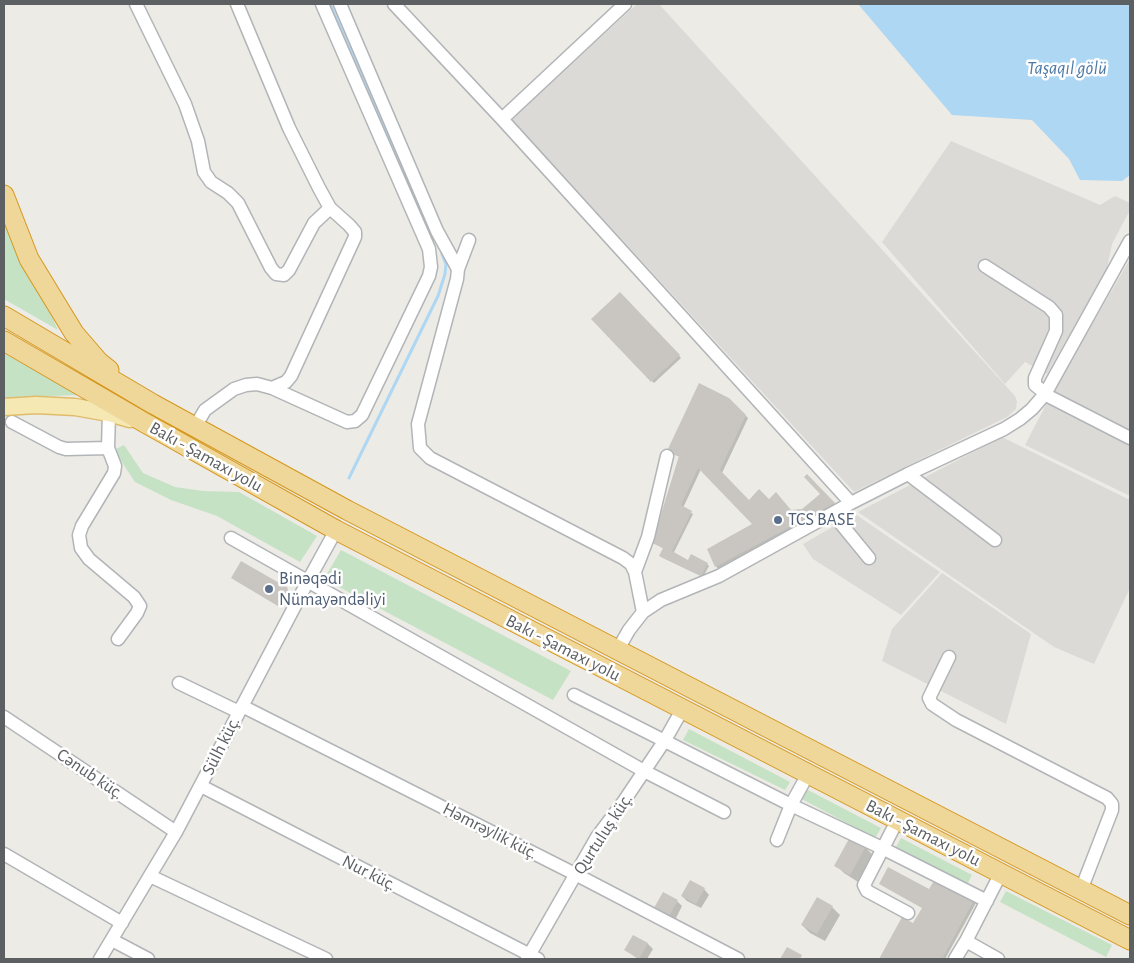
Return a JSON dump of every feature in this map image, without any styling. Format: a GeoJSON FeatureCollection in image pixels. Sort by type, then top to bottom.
{"type":"FeatureCollection","features":[{"type":"Feature","properties":{"kind":"highway"},"geometry":{"type":"LineString","coordinates":[[4,195],[30,259],[74,333],[99,362],[153,404]]}},
{"type":"Feature","properties":{"kind":"highway","name":"Bakı - Şamaxı yolu"},"geometry":{"type":"LineString","coordinates":[[4,316],[153,404],[347,510],[1130,915]]}},
{"type":"Feature","properties":{"kind":"highway","name":"Bakı - Şamaxı yolu"},"geometry":{"type":"LineString","coordinates":[[4,341],[145,423],[336,530],[1130,940]]}},
{"type":"Feature","properties":{"kind":"main road"},"geometry":{"type":"LineString","coordinates":[[10,406],[75,407],[109,413],[145,423]]}},
{"type":"Feature","properties":{"kind":"street"},"geometry":{"type":"LineString","coordinates":[[136,4],[185,104],[198,141],[204,172],[211,182],[228,193],[238,203],[271,268],[276,274],[284,274],[289,270],[314,223],[330,208]]}},
{"type":"Feature","properties":{"kind":"street"},"geometry":{"type":"LineString","coordinates":[[237,4],[289,128],[330,208],[350,225],[355,232],[355,237],[291,376],[286,382],[272,388]]}},
{"type":"Feature","properties":{"kind":"street"},"geometry":{"type":"LineString","coordinates":[[195,427],[205,410],[234,389],[257,384],[272,388],[346,422],[355,421],[362,415],[429,276],[431,258],[429,249],[380,133],[322,4]]}},
{"type":"Feature","properties":{"kind":"street"},"geometry":{"type":"LineString","coordinates":[[340,4],[443,242],[458,269]]}},
{"type":"Feature","properties":{"kind":"street"},"geometry":{"type":"LineString","coordinates":[[394,4],[502,119],[852,503]]}},
{"type":"Feature","properties":{"kind":"street"},"geometry":{"type":"LineString","coordinates":[[502,119],[625,4]]}},
{"type":"Feature","properties":{"kind":"street"},"geometry":{"type":"LineString","coordinates":[[469,240],[458,269],[457,279],[418,424],[420,448],[430,458],[623,558],[631,564],[635,572],[643,612]]}},
{"type":"Feature","properties":{"kind":"street"},"geometry":{"type":"LineString","coordinates":[[429,249],[443,242]]}},
{"type":"Feature","properties":{"kind":"street"},"geometry":{"type":"LineString","coordinates":[[617,651],[629,630],[643,612],[661,600],[719,576],[852,503],[908,474],[1004,429],[1020,419],[1045,394],[1128,249]]}},
{"type":"Feature","properties":{"kind":"street"},"geometry":{"type":"LineString","coordinates":[[985,266],[1049,307],[1056,315],[1056,330],[1035,378],[1035,384],[1045,394],[1130,438]]}},
{"type":"Feature","properties":{"kind":"street"},"geometry":{"type":"LineString","coordinates":[[10,406],[8,424],[59,447],[66,449],[108,448]]}},
{"type":"Feature","properties":{"kind":"street"},"geometry":{"type":"LineString","coordinates":[[109,413],[108,448],[115,466],[114,473],[82,526],[80,535],[81,548],[90,559],[134,597],[140,606],[118,639]]}},
{"type":"Feature","properties":{"kind":"street"},"geometry":{"type":"LineString","coordinates":[[635,572],[648,537],[667,456]]}},
{"type":"Feature","properties":{"kind":"street"},"geometry":{"type":"LineString","coordinates":[[908,474],[995,540]]}},
{"type":"Feature","properties":{"kind":"street"},"geometry":{"type":"LineString","coordinates":[[833,514],[869,558]]}},
{"type":"Feature","properties":{"kind":"street","name":"Sülh küç."},"geometry":{"type":"LineString","coordinates":[[100,959],[176,832],[336,530]]}},
{"type":"Feature","properties":{"kind":"street"},"geometry":{"type":"LineString","coordinates":[[231,538],[644,771],[724,812]]}},
{"type":"Feature","properties":{"kind":"street"},"geometry":{"type":"LineString","coordinates":[[949,657],[929,698],[932,704],[956,720],[1107,798],[1112,804],[1112,810],[1081,890]]}},
{"type":"Feature","properties":{"kind":"street","name":"Həmrəylik küç."},"geometry":{"type":"LineString","coordinates":[[179,683],[240,709],[576,875],[738,959]]}},
{"type":"Feature","properties":{"kind":"street"},"geometry":{"type":"LineString","coordinates":[[574,694],[987,902]]}},
{"type":"Feature","properties":{"kind":"street","name":"Qurtuluş küç."},"geometry":{"type":"LineString","coordinates":[[532,958],[597,837],[665,740],[682,710]]}},
{"type":"Feature","properties":{"kind":"street","name":"Cənub küç."},"geometry":{"type":"LineString","coordinates":[[4,717],[176,832]]}},
{"type":"Feature","properties":{"kind":"street"},"geometry":{"type":"LineString","coordinates":[[777,840],[808,774]]}},
{"type":"Feature","properties":{"kind":"street","name":"Nur küç."},"geometry":{"type":"LineString","coordinates":[[201,786],[532,958]]}},
{"type":"Feature","properties":{"kind":"street"},"geometry":{"type":"LineString","coordinates":[[898,819],[864,884],[868,891],[908,913]]}},
{"type":"Feature","properties":{"kind":"street"},"geometry":{"type":"LineString","coordinates":[[4,854],[122,923]]}},
{"type":"Feature","properties":{"kind":"street"},"geometry":{"type":"LineString","coordinates":[[955,959],[987,902],[1000,873]]}},
{"type":"Feature","properties":{"kind":"street"},"geometry":{"type":"LineString","coordinates":[[150,876],[326,959]]}},
{"type":"Feature","properties":{"kind":"street"},"geometry":{"type":"LineString","coordinates":[[112,940],[148,959]]}},
{"type":"Feature","properties":{"kind":"street"},"geometry":{"type":"LineString","coordinates":[[966,941],[998,959]]}},
{"type":"Feature","properties":{"kind":"shaded area"},"geometry":{"type":"Polygon","coordinates":[[[637,4],[659,4],[1015,396],[1017,401],[1016,409],[1007,417],[854,492],[511,119],[637,4]]]}},
{"type":"Feature","properties":{"kind":"shaded area"},"geometry":{"type":"Polygon","coordinates":[[[951,141],[1100,205],[1115,196],[1130,203],[1130,210],[1112,244],[1107,268],[1047,374],[1025,362],[1005,384],[882,242],[951,141]]]}},
{"type":"Feature","properties":{"kind":"shaded area"},"geometry":{"type":"Polygon","coordinates":[[[1130,259],[1130,496],[1025,445],[1050,397],[1130,259]]]}},
{"type":"Feature","properties":{"kind":"shaded area"},"geometry":{"type":"Polygon","coordinates":[[[1002,437],[1130,500],[1130,588],[1094,664],[1054,647],[858,512],[1002,437]]]}},
{"type":"Feature","properties":{"kind":"shaded area"},"geometry":{"type":"Polygon","coordinates":[[[855,514],[940,572],[901,615],[813,559],[803,544],[855,514]]]}},
{"type":"Feature","properties":{"kind":"shaded area"},"geometry":{"type":"Polygon","coordinates":[[[942,573],[1031,634],[1006,724],[882,661],[892,629],[942,573]]]}},
{"type":"Feature","properties":{"kind":"green space"},"geometry":{"type":"Polygon","coordinates":[[[4,212],[58,330],[4,299],[4,212]]]}},
{"type":"Feature","properties":{"kind":"green space"},"geometry":{"type":"Polygon","coordinates":[[[4,353],[78,395],[4,398],[4,353]]]}},
{"type":"Feature","properties":{"kind":"green space"},"geometry":{"type":"Polygon","coordinates":[[[124,445],[143,473],[175,487],[203,491],[239,492],[317,536],[300,562],[217,516],[171,500],[135,482],[114,450],[124,445]]]}},
{"type":"Feature","properties":{"kind":"green space"},"geometry":{"type":"Polygon","coordinates":[[[341,550],[571,671],[553,700],[324,579],[341,550]]]}},
{"type":"Feature","properties":{"kind":"green space"},"geometry":{"type":"Polygon","coordinates":[[[689,729],[790,782],[785,790],[683,740],[689,729]]]}},
{"type":"Feature","properties":{"kind":"green space"},"geometry":{"type":"Polygon","coordinates":[[[806,789],[881,828],[875,838],[800,798],[806,789]]]}},
{"type":"Feature","properties":{"kind":"green space"},"geometry":{"type":"Polygon","coordinates":[[[901,838],[972,875],[967,885],[896,847],[901,838]]]}},
{"type":"Feature","properties":{"kind":"green space"},"geometry":{"type":"Polygon","coordinates":[[[1006,891],[1112,945],[1106,957],[1000,902],[1006,891]]]}},
{"type":"Feature","properties":{"kind":"water","name":"Taşaqıl gölü"},"geometry":{"type":"Polygon","coordinates":[[[858,4],[1130,4],[1130,175],[1122,181],[1080,180],[1069,159],[1032,120],[952,115],[858,4]]]}},
{"type":"Feature","properties":{"kind":"building"},"geometry":{"type":"Polygon","coordinates":[[[620,292],[680,355],[651,382],[591,319],[620,292]]]}},
{"type":"Feature","properties":{"kind":"building"},"geometry":{"type":"Polygon","coordinates":[[[699,383],[729,398],[746,415],[720,470],[749,500],[759,489],[769,499],[776,492],[791,510],[802,509],[820,494],[804,477],[807,474],[835,503],[715,567],[707,549],[752,524],[698,468],[681,505],[692,511],[672,551],[688,560],[691,554],[708,563],[701,576],[659,556],[663,548],[652,543],[679,456],[667,451],[699,383]]]}},
{"type":"Feature","properties":{"kind":"building"},"geometry":{"type":"Polygon","coordinates":[[[241,561],[288,588],[278,606],[231,578],[241,561]]]}},
{"type":"Feature","properties":{"kind":"building"},"geometry":{"type":"Polygon","coordinates":[[[850,837],[866,846],[850,875],[834,866],[850,837]]]}},
{"type":"Feature","properties":{"kind":"building"},"geometry":{"type":"Polygon","coordinates":[[[888,867],[929,889],[935,879],[974,900],[942,959],[879,959],[902,917],[913,923],[922,908],[879,884],[888,867]]]}},
{"type":"Feature","properties":{"kind":"building"},"geometry":{"type":"Polygon","coordinates":[[[690,880],[705,888],[696,904],[681,896],[690,880]]]}},
{"type":"Feature","properties":{"kind":"building"},"geometry":{"type":"Polygon","coordinates":[[[663,892],[678,900],[669,916],[654,908],[663,892]]]}},
{"type":"Feature","properties":{"kind":"building"},"geometry":{"type":"Polygon","coordinates":[[[817,897],[833,906],[817,934],[801,925],[817,897]]]}},
{"type":"Feature","properties":{"kind":"building"},"geometry":{"type":"Polygon","coordinates":[[[633,935],[648,943],[639,959],[624,950],[633,935]]]}},
{"type":"Feature","properties":{"kind":"building"},"geometry":{"type":"Polygon","coordinates":[[[787,947],[802,955],[800,959],[780,959],[787,947]]]}},
{"type":"Feature","properties":{"kind":"waterway"},"geometry":{"type":"LineString","coordinates":[[330,4],[424,217]]}},
{"type":"Feature","properties":{"kind":"waterway"},"geometry":{"type":"LineString","coordinates":[[349,478],[438,296],[446,264],[442,254]]}},
{"type":"Feature","properties":{"kind":"place","name":"TCS BASE"},"geometry":{"type":"Point","coordinates":[778,520]}},
{"type":"Feature","properties":{"kind":"place","name":"Binəqədi Nümayəndəliyi"},"geometry":{"type":"Point","coordinates":[269,589]}}]}
